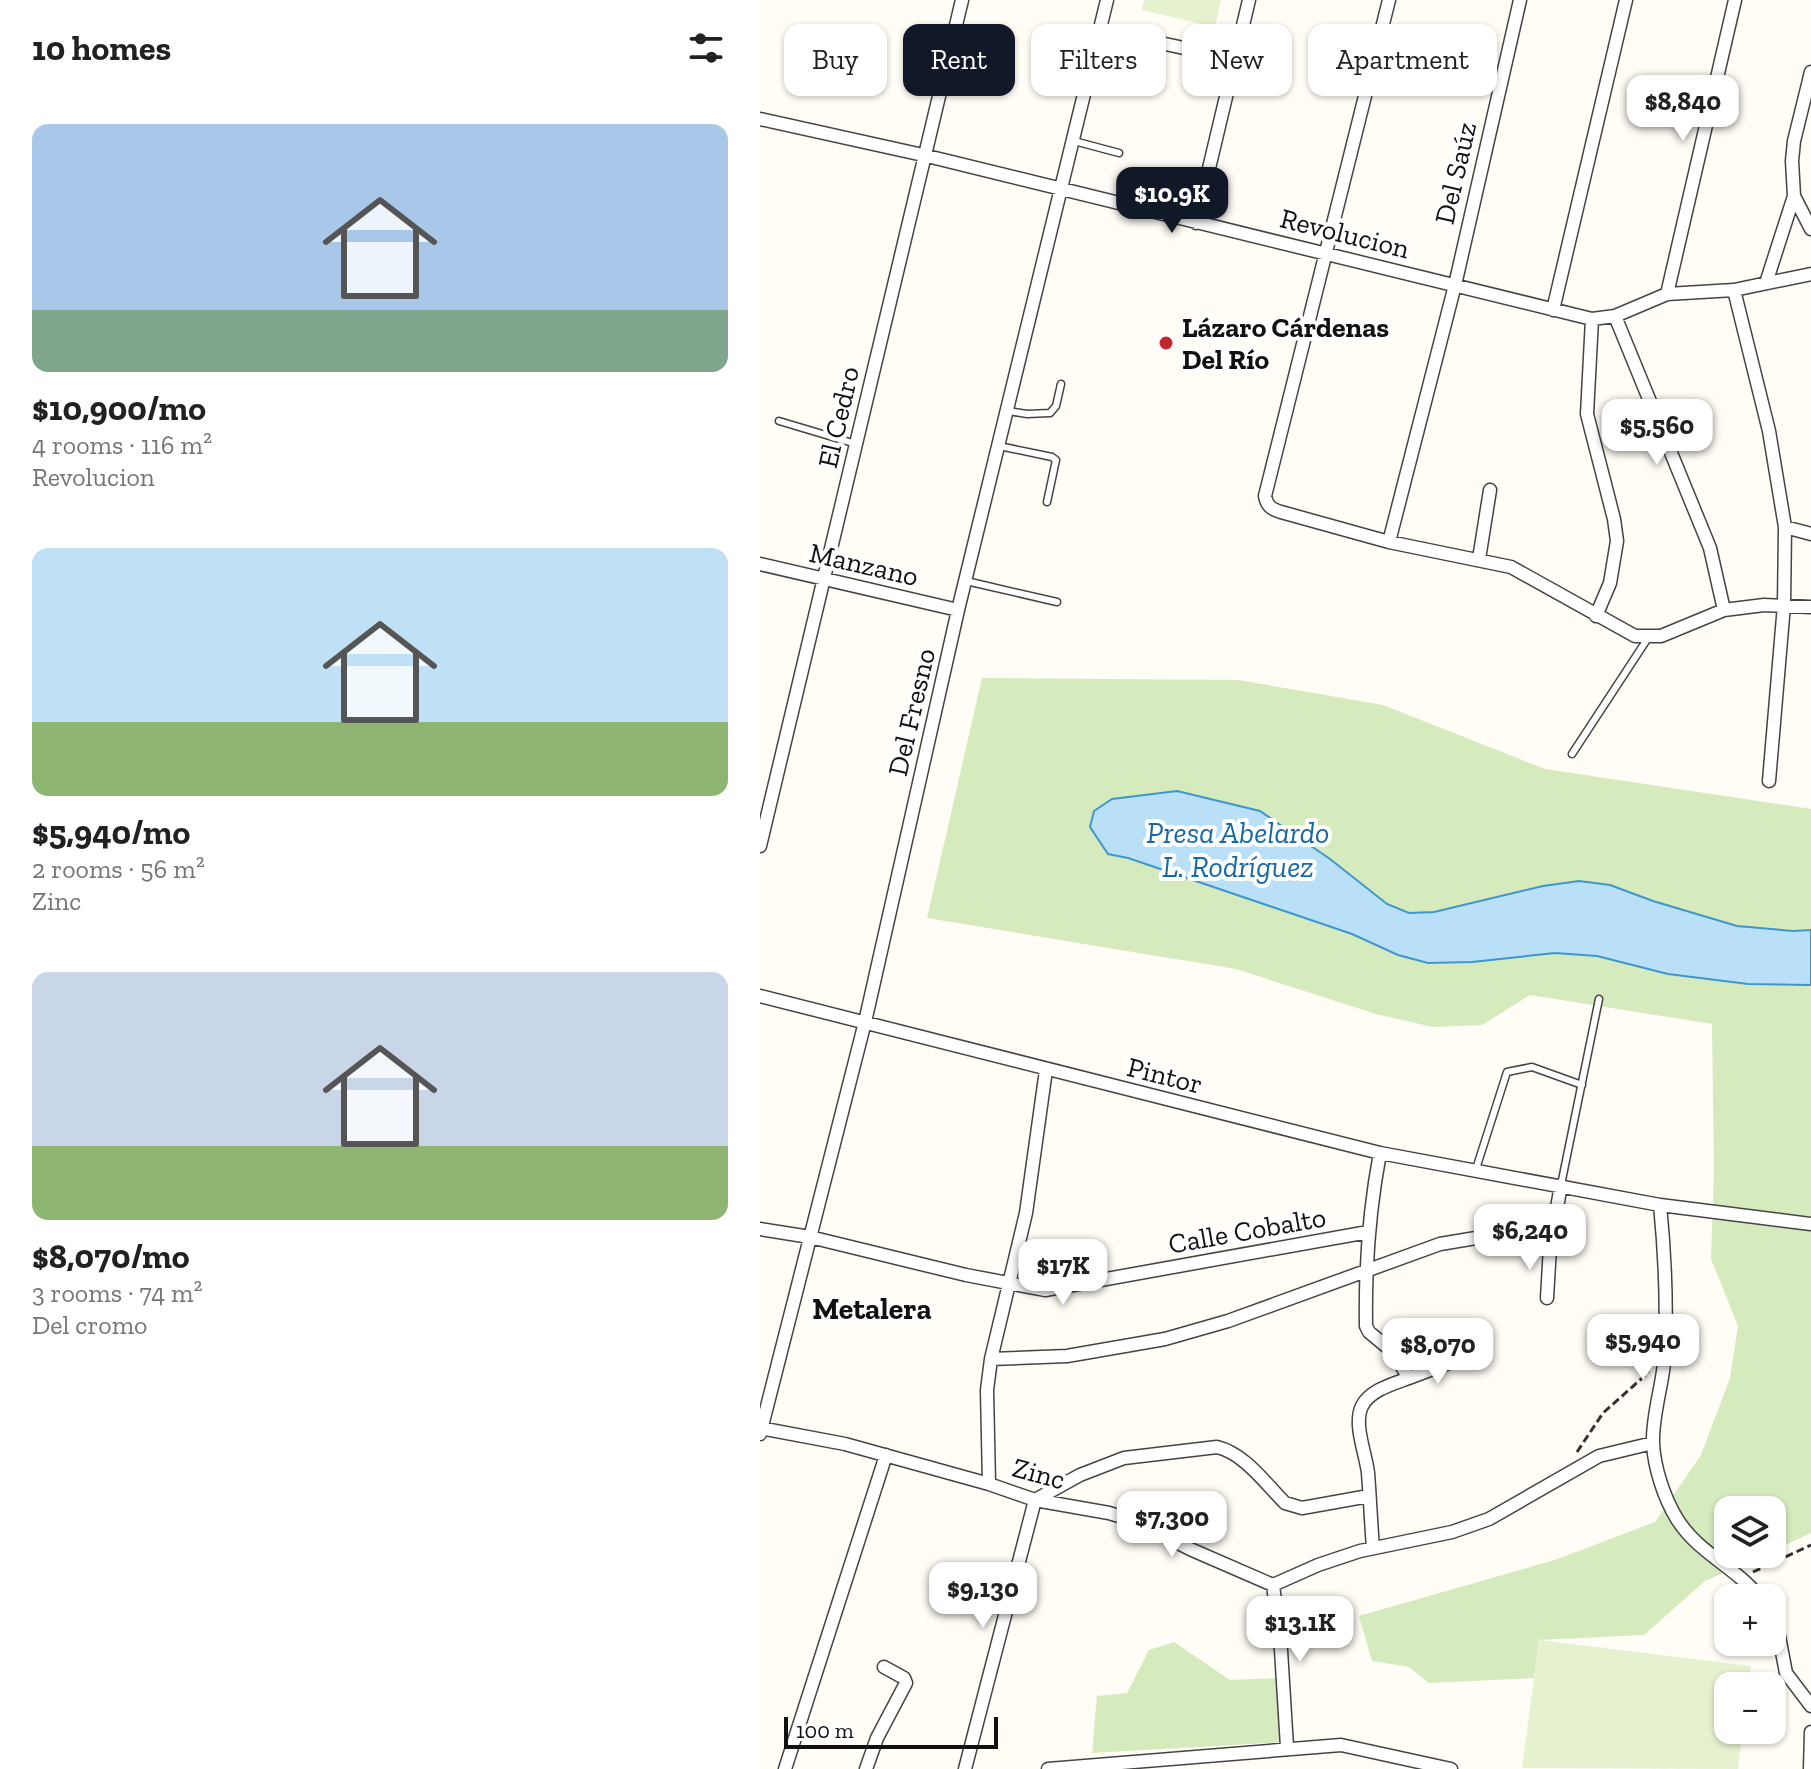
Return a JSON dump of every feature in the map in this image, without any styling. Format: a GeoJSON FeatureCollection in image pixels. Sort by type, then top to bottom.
{"type":"FeatureCollection","features":[{"type":"Feature","properties":{"kind":"street","name":"El Cedro"},"geometry":{"type":"LineString","coordinates":[[760,846],[962,0]]}},
{"type":"Feature","properties":{"kind":"street","name":"Del Fresno"},"geometry":{"type":"LineString","coordinates":[[1101,24],[1107,0]]}},
{"type":"Feature","properties":{"kind":"street"},"geometry":{"type":"LineString","coordinates":[[1243,24],[1249,0]]}},
{"type":"Feature","properties":{"kind":"street"},"geometry":{"type":"LineString","coordinates":[[1389,0],[1265,496],[1272,509],[1389,542],[1511,567],[1635,636],[1661,636],[1724,610],[1784,605],[1811,607]]}},
{"type":"Feature","properties":{"kind":"street","name":"Del Saúz"},"geometry":{"type":"LineString","coordinates":[[1389,542],[1455,285],[1520,0]]}},
{"type":"Feature","properties":{"kind":"street"},"geometry":{"type":"LineString","coordinates":[[1553,310],[1626,0]]}},
{"type":"Feature","properties":{"kind":"street"},"geometry":{"type":"LineString","coordinates":[[1667,294],[1735,0]]}},
{"type":"Feature","properties":{"kind":"street"},"geometry":{"type":"LineString","coordinates":[[1766,283],[1794,196],[1792,161],[1804,122],[1811,72]]}},
{"type":"Feature","properties":{"kind":"street","name":"Del Fresno"},"geometry":{"type":"LineString","coordinates":[[761,1430],[865,1022],[958,610],[1085,96]]}},
{"type":"Feature","properties":{"kind":"street"},"geometry":{"type":"LineString","coordinates":[[1196,223],[1226,96]]}},
{"type":"Feature","properties":{"kind":"street","name":"Revolucion"},"geometry":{"type":"LineString","coordinates":[[760,119],[923,155],[1592,319]]}},
{"type":"Feature","properties":{"kind":"street"},"geometry":{"type":"LineString","coordinates":[[1794,196],[1811,229]]}},
{"type":"Feature","properties":{"kind":"street"},"geometry":{"type":"LineString","coordinates":[[1596,616],[1610,583],[1617,541],[1587,414],[1592,319],[1615,316],[1667,294],[1734,290],[1811,274]]}},
{"type":"Feature","properties":{"kind":"street"},"geometry":{"type":"LineString","coordinates":[[1734,290],[1769,431],[1785,527],[1784,605],[1769,781]]}},
{"type":"Feature","properties":{"kind":"street"},"geometry":{"type":"LineString","coordinates":[[1615,316],[1710,548],[1724,610]]}},
{"type":"Feature","properties":{"kind":"street"},"geometry":{"type":"LineString","coordinates":[[1479,559],[1490,490]]}},
{"type":"Feature","properties":{"kind":"street"},"geometry":{"type":"LineString","coordinates":[[1785,527],[1811,534]]}},
{"type":"Feature","properties":{"kind":"street","name":"Manzano"},"geometry":{"type":"LineString","coordinates":[[760,564],[958,610]]}},
{"type":"Feature","properties":{"kind":"street","name":"Pintor"},"geometry":{"type":"LineString","coordinates":[[760,996],[1380,1153],[1660,1205],[1811,1224]]}},
{"type":"Feature","properties":{"kind":"street"},"geometry":{"type":"LineString","coordinates":[[989,1484],[987,1390],[991,1359],[1026,1213],[1046,1070]]}},
{"type":"Feature","properties":{"kind":"street"},"geometry":{"type":"LineString","coordinates":[[1380,1153],[1365,1273],[1369,1332],[1393,1352],[1409,1378]]}},
{"type":"Feature","properties":{"kind":"street"},"geometry":{"type":"LineString","coordinates":[[1547,1298],[1550,1247],[1561,1185]]}},
{"type":"Feature","properties":{"kind":"street"},"geometry":{"type":"LineString","coordinates":[[1660,1205],[1666,1259],[1665,1358],[1653,1443],[1662,1483],[1677,1520],[1700,1547],[1749,1584]]}},
{"type":"Feature","properties":{"kind":"street","name":"Calle Cobalto"},"geometry":{"type":"LineString","coordinates":[[760,1229],[810,1237],[1045,1290],[1368,1232]]}},
{"type":"Feature","properties":{"kind":"street"},"geometry":{"type":"LineString","coordinates":[[991,1359],[1067,1356],[1165,1339],[1228,1321],[1440,1244],[1477,1236],[1550,1247]]}},
{"type":"Feature","properties":{"kind":"street"},"geometry":{"type":"LineString","coordinates":[[1373,1548],[1359,1415],[1363,1404],[1383,1388],[1454,1361]]}},
{"type":"Feature","properties":{"kind":"street","name":"Zinc"},"geometry":{"type":"LineString","coordinates":[[761,1430],[845,1444],[1035,1500],[1109,1513],[1135,1521],[1273,1585]]}},
{"type":"Feature","properties":{"kind":"street"},"geometry":{"type":"LineString","coordinates":[[1287,1747],[1273,1585],[1318,1565],[1373,1548],[1452,1532],[1489,1519],[1599,1456],[1653,1443]]}},
{"type":"Feature","properties":{"kind":"street"},"geometry":{"type":"LineString","coordinates":[[965,1769],[1035,1500],[1080,1475],[1124,1458],[1217,1447],[1228,1449],[1240,1458],[1292,1507],[1302,1508],[1369,1496]]}},
{"type":"Feature","properties":{"kind":"street"},"geometry":{"type":"LineString","coordinates":[[785,1769],[886,1455]]}},
{"type":"Feature","properties":{"kind":"street"},"geometry":{"type":"LineString","coordinates":[[1782,1656],[1783,1666],[1811,1706]]}},
{"type":"Feature","properties":{"kind":"street"},"geometry":{"type":"LineString","coordinates":[[866,1769],[877,1738],[906,1683],[904,1678],[884,1667]]}},
{"type":"Feature","properties":{"kind":"street"},"geometry":{"type":"LineString","coordinates":[[1800,1689],[1811,1680]]}},
{"type":"Feature","properties":{"kind":"street"},"geometry":{"type":"LineString","coordinates":[[1810,1769],[1811,1732]]}},
{"type":"Feature","properties":{"kind":"street"},"geometry":{"type":"LineString","coordinates":[[1048,1769],[1287,1747],[1341,1745],[1451,1769]]}},
{"type":"Feature","properties":{"kind":"lane"},"geometry":{"type":"LineString","coordinates":[[1074,141],[1119,153]]}},
{"type":"Feature","properties":{"kind":"lane"},"geometry":{"type":"LineString","coordinates":[[1008,411],[1050,413],[1056,406],[1061,384]]}},
{"type":"Feature","properties":{"kind":"lane"},"geometry":{"type":"LineString","coordinates":[[779,421],[856,444]]}},
{"type":"Feature","properties":{"kind":"lane"},"geometry":{"type":"LineString","coordinates":[[999,446],[1056,460],[1047,502]]}},
{"type":"Feature","properties":{"kind":"lane"},"geometry":{"type":"LineString","coordinates":[[966,581],[1057,602]]}},
{"type":"Feature","properties":{"kind":"lane"},"geometry":{"type":"LineString","coordinates":[[1572,754],[1648,638]]}},
{"type":"Feature","properties":{"kind":"lane"},"geometry":{"type":"LineString","coordinates":[[1561,1185],[1599,999]]}},
{"type":"Feature","properties":{"kind":"lane"},"geometry":{"type":"LineString","coordinates":[[1475,1172],[1507,1072],[1532,1067],[1582,1085]]}},
{"type":"Feature","properties":{"kind":"path"},"geometry":{"type":"LineString","coordinates":[[1562,1476],[1603,1413],[1665,1358]]}},
{"type":"Feature","properties":{"kind":"path"},"geometry":{"type":"LineString","coordinates":[[1743,1577],[1811,1545]]}},
{"type":"Feature","properties":{"kind":"green space"},"geometry":{"type":"Polygon","coordinates":[[[1144,0],[1221,0],[1216,24],[1202,24],[1142,10],[1144,0]]]}},
{"type":"Feature","properties":{"kind":"green space"},"geometry":{"type":"Polygon","coordinates":[[[982,678],[1239,680],[1383,705],[1545,769],[1811,809],[1811,1533],[1786,1545],[1786,1496],[1714,1496],[1714,1568],[1734,1568],[1705,1581],[1644,1635],[1539,1640],[1534,1678],[1429,1683],[1409,1667],[1372,1661],[1359,1616],[1555,1560],[1655,1522],[1701,1455],[1730,1378],[1738,1326],[1711,1259],[1714,1172],[1712,1024],[1530,995],[1482,1025],[1433,1027],[1376,1014],[1236,969],[927,918],[982,678]]]}},
{"type":"Feature","properties":{"kind":"green space"},"geometry":{"type":"Polygon","coordinates":[[[1539,1640],[1751,1666],[1750,1672],[1714,1672],[1714,1744],[1741,1744],[1738,1769],[1522,1768],[1539,1640]]]}},
{"type":"Feature","properties":{"kind":"green space"},"geometry":{"type":"Polygon","coordinates":[[[1174,1642],[1230,1680],[1277,1678],[1283,1742],[1092,1753],[1097,1696],[1127,1693],[1149,1650],[1174,1642]]]}},
{"type":"Feature","properties":{"kind":"water","name":"Presa Abelardo L. Rodríguez"},"geometry":{"type":"Polygon","coordinates":[[[1177,791],[1260,811],[1330,859],[1387,904],[1409,913],[1434,912],[1543,886],[1579,881],[1610,885],[1737,926],[1811,930],[1811,985],[1748,984],[1668,974],[1597,956],[1555,953],[1472,962],[1428,963],[1398,955],[1352,934],[1128,858],[1108,854],[1090,827],[1094,811],[1112,799],[1177,791]]]}},
{"type":"Feature","properties":{"kind":"place","name":"Lázaro Cárdenas Del Río"},"geometry":{"type":"Point","coordinates":[1166,343]}},
{"type":"Feature","properties":{"kind":"district","name":"Metalera"},"geometry":{"type":"Point","coordinates":[872,1309]}}]}
